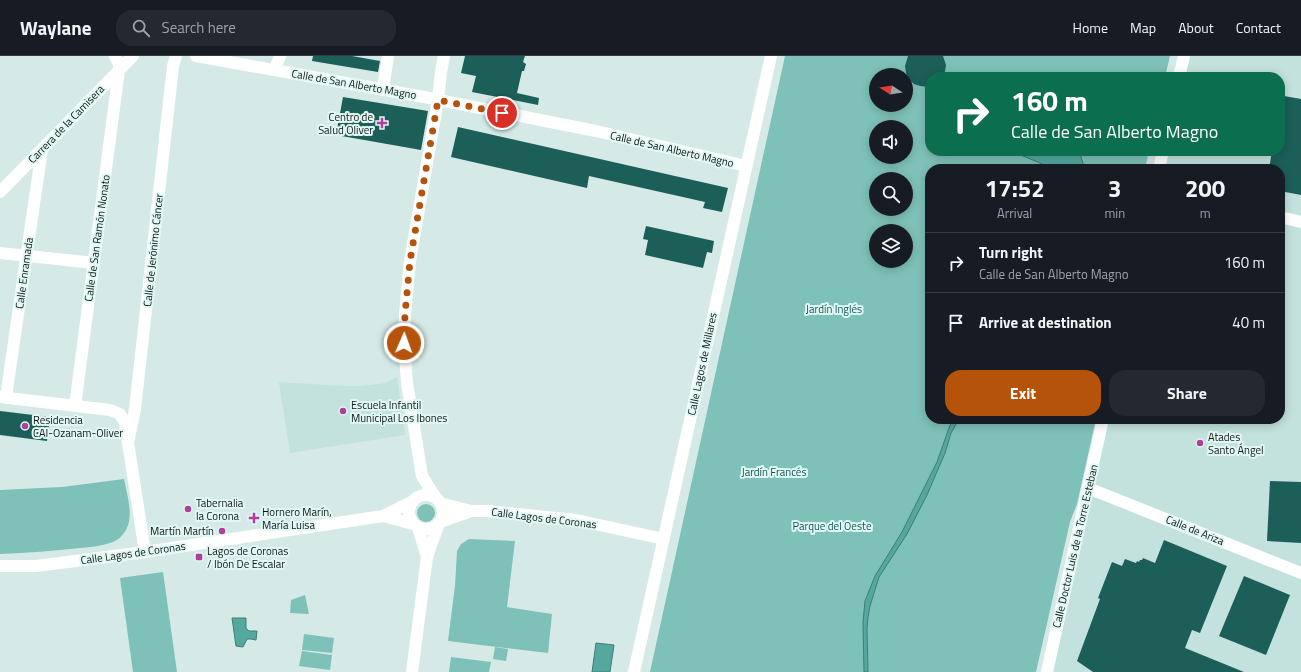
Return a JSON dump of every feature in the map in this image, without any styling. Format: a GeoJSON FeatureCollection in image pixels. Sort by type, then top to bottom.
{"type":"FeatureCollection","features":[{"type":"Feature","properties":{"kind":"street"},"geometry":{"type":"LineString","coordinates":[[114,56],[119,64],[119,70]]}},
{"type":"Feature","properties":{"kind":"street","name":"Carrera de la Camisera"},"geometry":{"type":"LineString","coordinates":[[0,192],[133,56]]}},
{"type":"Feature","properties":{"kind":"street","name":"Calle de Jerónimo Cáncer"},"geometry":{"type":"LineString","coordinates":[[128,443],[135,409],[172,73],[176,56]]}},
{"type":"Feature","properties":{"kind":"street","name":"Calle de San Alberto Magno"},"geometry":{"type":"LineString","coordinates":[[196,56],[226,58],[275,69],[596,131],[746,166]]}},
{"type":"Feature","properties":{"kind":"street"},"geometry":{"type":"LineString","coordinates":[[275,69],[280,56]]}},
{"type":"Feature","properties":{"kind":"street"},"geometry":{"type":"LineString","coordinates":[[382,89],[388,56]]}},
{"type":"Feature","properties":{"kind":"street"},"geometry":{"type":"LineString","coordinates":[[412,672],[427,557],[443,512],[438,500],[422,476],[407,383],[404,343],[405,314],[410,261],[438,100],[444,56]]}},
{"type":"Feature","properties":{"kind":"street","name":"Calle Lagos de Millares"},"geometry":{"type":"LineString","coordinates":[[634,672],[771,56]]}},
{"type":"Feature","properties":{"kind":"street"},"geometry":{"type":"LineString","coordinates":[[1180,72],[1184,56]]}},
{"type":"Feature","properties":{"kind":"street","name":"Calle de San Ramón Nonato"},"geometry":{"type":"LineString","coordinates":[[75,406],[119,70]]}},
{"type":"Feature","properties":{"kind":"street","name":"Calle Enramada"},"geometry":{"type":"LineString","coordinates":[[3,397],[27,256],[42,149]]}},
{"type":"Feature","properties":{"kind":"street"},"geometry":{"type":"LineString","coordinates":[[1285,218],[1301,222]]}},
{"type":"Feature","properties":{"kind":"street"},"geometry":{"type":"LineString","coordinates":[[0,253],[94,263]]}},
{"type":"Feature","properties":{"kind":"street"},"geometry":{"type":"LineString","coordinates":[[3,397],[110,410],[120,414],[125,423],[145,552]]}},
{"type":"Feature","properties":{"kind":"street","name":"Calle Doctor Luis de la Torre Esteban"},"geometry":{"type":"LineString","coordinates":[[1047,672],[1102,424]]}},
{"type":"Feature","properties":{"kind":"street"},"geometry":{"type":"LineString","coordinates":[[422,476],[409,510],[410,520],[416,526],[424,530],[430,529],[440,522]]}},
{"type":"Feature","properties":{"kind":"street","name":"Calle de Ariza"},"geometry":{"type":"LineString","coordinates":[[1088,488],[1301,573]]}},
{"type":"Feature","properties":{"kind":"street"},"geometry":{"type":"LineString","coordinates":[[414,500],[426,495],[438,500]]}},
{"type":"Feature","properties":{"kind":"street","name":"Calle Lagos de Coronas"},"geometry":{"type":"LineString","coordinates":[[0,566],[36,566],[145,552],[383,516],[414,500]]}},
{"type":"Feature","properties":{"kind":"street","name":"Calle Lagos de Coronas"},"geometry":{"type":"LineString","coordinates":[[438,500],[471,511],[487,511],[576,520],[664,539]]}},
{"type":"Feature","properties":{"kind":"street","name":"Calle Lagos de Coronas"},"geometry":{"type":"LineString","coordinates":[[440,522],[471,511]]}},
{"type":"Feature","properties":{"kind":"street","name":"Calle Lagos de Coronas"},"geometry":{"type":"LineString","coordinates":[[383,516],[416,526]]}},
{"type":"Feature","properties":{"kind":"street"},"geometry":{"type":"LineString","coordinates":[[416,526],[427,557]]}},
{"type":"Feature","properties":{"kind":"shaded area"},"geometry":{"type":"Polygon","coordinates":[[[1182,56],[1301,56],[1301,672],[1046,672],[1101,424],[1285,424],[1285,164],[1158,164],[1160,156],[1285,156],[1285,72],[1179,72],[1182,56]]]}},
{"type":"Feature","properties":{"kind":"shaded area"},"geometry":{"type":"Polygon","coordinates":[[[1023,156],[1081,156],[1083,164],[1042,164],[1023,156]]]}},
{"type":"Feature","properties":{"kind":"shaded area","name":"Escuela Infantil Municipal Los Ibones"},"geometry":{"type":"Polygon","coordinates":[[[397,377],[405,435],[290,453],[279,382],[362,386],[385,383],[397,377]]]}},
{"type":"Feature","properties":{"kind":"shaded area"},"geometry":{"type":"Polygon","coordinates":[[[956,424],[951,433],[945,453],[927,495],[907,534],[879,577],[868,617],[868,672],[864,672],[863,623],[865,601],[875,576],[902,532],[937,462],[950,425],[956,424]]]}},
{"type":"Feature","properties":{"kind":"shaded area"},"geometry":{"type":"Polygon","coordinates":[[[232,618],[246,618],[246,628],[249,631],[257,631],[256,640],[247,639],[243,647],[236,646],[232,618]]]}},
{"type":"Feature","properties":{"kind":"shaded area"},"geometry":{"type":"Polygon","coordinates":[[[596,643],[614,645],[610,672],[592,672],[596,643]]]}},
{"type":"Feature","properties":{"kind":"green space","name":"Parque del Oeste"},"geometry":{"type":"Polygon","coordinates":[[[785,56],[1170,56],[1166,72],[925,72],[925,156],[1148,156],[1146,164],[925,164],[925,424],[1095,424],[1077,504],[1070,522],[1036,672],[650,672],[785,56]]]}},
{"type":"Feature","properties":{"kind":"green space"},"geometry":{"type":"Polygon","coordinates":[[[124,479],[130,512],[126,530],[115,541],[88,547],[0,554],[0,490],[62,487],[124,479]]]}},
{"type":"Feature","properties":{"kind":"green space"},"geometry":{"type":"Polygon","coordinates":[[[426,504],[430,505],[434,509],[434,517],[430,521],[426,522],[422,521],[418,517],[417,513],[418,509],[422,505],[426,504]]]}},
{"type":"Feature","properties":{"kind":"green space"},"geometry":{"type":"Polygon","coordinates":[[[469,539],[515,541],[507,607],[552,614],[548,653],[448,641],[455,586],[457,551],[461,544],[469,539]]]}},
{"type":"Feature","properties":{"kind":"green space"},"geometry":{"type":"Polygon","coordinates":[[[163,572],[177,672],[133,672],[120,578],[163,572]]]}},
{"type":"Feature","properties":{"kind":"green space"},"geometry":{"type":"Polygon","coordinates":[[[305,595],[309,614],[290,613],[291,600],[305,595]]]}},
{"type":"Feature","properties":{"kind":"green space"},"geometry":{"type":"Polygon","coordinates":[[[304,634],[334,638],[332,653],[302,650],[304,634]]]}},
{"type":"Feature","properties":{"kind":"green space"},"geometry":{"type":"Polygon","coordinates":[[[495,647],[508,649],[506,661],[493,659],[495,647]]]}},
{"type":"Feature","properties":{"kind":"green space"},"geometry":{"type":"Polygon","coordinates":[[[302,651],[332,655],[330,670],[299,666],[302,651]]]}},
{"type":"Feature","properties":{"kind":"green space"},"geometry":{"type":"Polygon","coordinates":[[[451,657],[491,662],[489,672],[449,672],[451,657]]]}},
{"type":"Feature","properties":{"kind":"building"},"geometry":{"type":"Polygon","coordinates":[[[313,56],[352,56],[380,61],[378,72],[312,61],[313,56]]]}},
{"type":"Feature","properties":{"kind":"building"},"geometry":{"type":"Polygon","coordinates":[[[465,56],[525,56],[523,62],[526,64],[524,71],[522,71],[517,93],[539,98],[538,105],[472,92],[476,76],[461,73],[465,56]]]}},
{"type":"Feature","properties":{"kind":"building"},"geometry":{"type":"Polygon","coordinates":[[[908,56],[943,56],[946,65],[945,72],[925,72],[925,86],[914,84],[913,68],[905,68],[908,56]]]}},
{"type":"Feature","properties":{"kind":"building"},"geometry":{"type":"Polygon","coordinates":[[[1285,96],[1301,99],[1301,195],[1285,192],[1285,164],[1270,164],[1271,156],[1285,156],[1285,96]]]}},
{"type":"Feature","properties":{"kind":"building","name":"Centro de Salud Oliver"},"geometry":{"type":"Polygon","coordinates":[[[343,97],[428,111],[421,150],[336,135],[343,97]]]}},
{"type":"Feature","properties":{"kind":"building"},"geometry":{"type":"Polygon","coordinates":[[[458,127],[728,188],[722,212],[703,208],[705,202],[589,176],[587,188],[451,157],[458,127]]]}},
{"type":"Feature","properties":{"kind":"building"},"geometry":{"type":"Polygon","coordinates":[[[646,226],[714,241],[712,253],[707,252],[703,268],[645,255],[648,240],[643,239],[646,226]]]}},
{"type":"Feature","properties":{"kind":"building","name":"Residencia CAI-Ozanam-Oliver"},"geometry":{"type":"Polygon","coordinates":[[[0,411],[50,417],[47,441],[0,435],[0,411]]]}},
{"type":"Feature","properties":{"kind":"building"},"geometry":{"type":"Polygon","coordinates":[[[1270,481],[1301,482],[1301,543],[1267,541],[1270,481]]]}},
{"type":"Feature","properties":{"kind":"building"},"geometry":{"type":"Polygon","coordinates":[[[1164,540],[1227,566],[1200,633],[1192,630],[1185,648],[1244,672],[1093,672],[1077,661],[1112,562],[1122,566],[1125,559],[1136,563],[1143,558],[1155,563],[1164,540]]]}},
{"type":"Feature","properties":{"kind":"building"},"geometry":{"type":"Polygon","coordinates":[[[1244,576],[1290,595],[1266,655],[1219,636],[1244,576]]]}},
{"type":"Feature","properties":{"kind":"place","name":"Centro de Salud Oliver"},"geometry":{"type":"Point","coordinates":[382,123]}},
{"type":"Feature","properties":{"kind":"place","name":"Escuela Infantil Municipal Los Ibones"},"geometry":{"type":"Point","coordinates":[343,411]}},
{"type":"Feature","properties":{"kind":"place","name":"Residencia CAI-Ozanam-Oliver"},"geometry":{"type":"Point","coordinates":[25,426]}},
{"type":"Feature","properties":{"kind":"place","name":"Atades Santo Ángel"},"geometry":{"type":"Point","coordinates":[1200,443]}},
{"type":"Feature","properties":{"kind":"place","name":"Tabernalia la Corona"},"geometry":{"type":"Point","coordinates":[188,509]}},
{"type":"Feature","properties":{"kind":"place","name":"Hornero Marín, María Luisa"},"geometry":{"type":"Point","coordinates":[254,518]}},
{"type":"Feature","properties":{"kind":"place","name":"Martín Martín"},"geometry":{"type":"Point","coordinates":[222,531]}},
{"type":"Feature","properties":{"kind":"place","name":"Lagos de Coronas / Ibón De Escalar"},"geometry":{"type":"Point","coordinates":[199,557]}},
{"type":"Feature","properties":{"kind":"route"},"geometry":{"type":"LineString","coordinates":[[404,343],[410,261],[438,100],[502,113]]}},
{"type":"Feature","properties":{"kind":"park label","name":"Jardín Inglés"},"geometry":{"type":"Point","coordinates":[834,309]}},
{"type":"Feature","properties":{"kind":"park label","name":"Jardín Francés"},"geometry":{"type":"Point","coordinates":[774,472]}}]}
